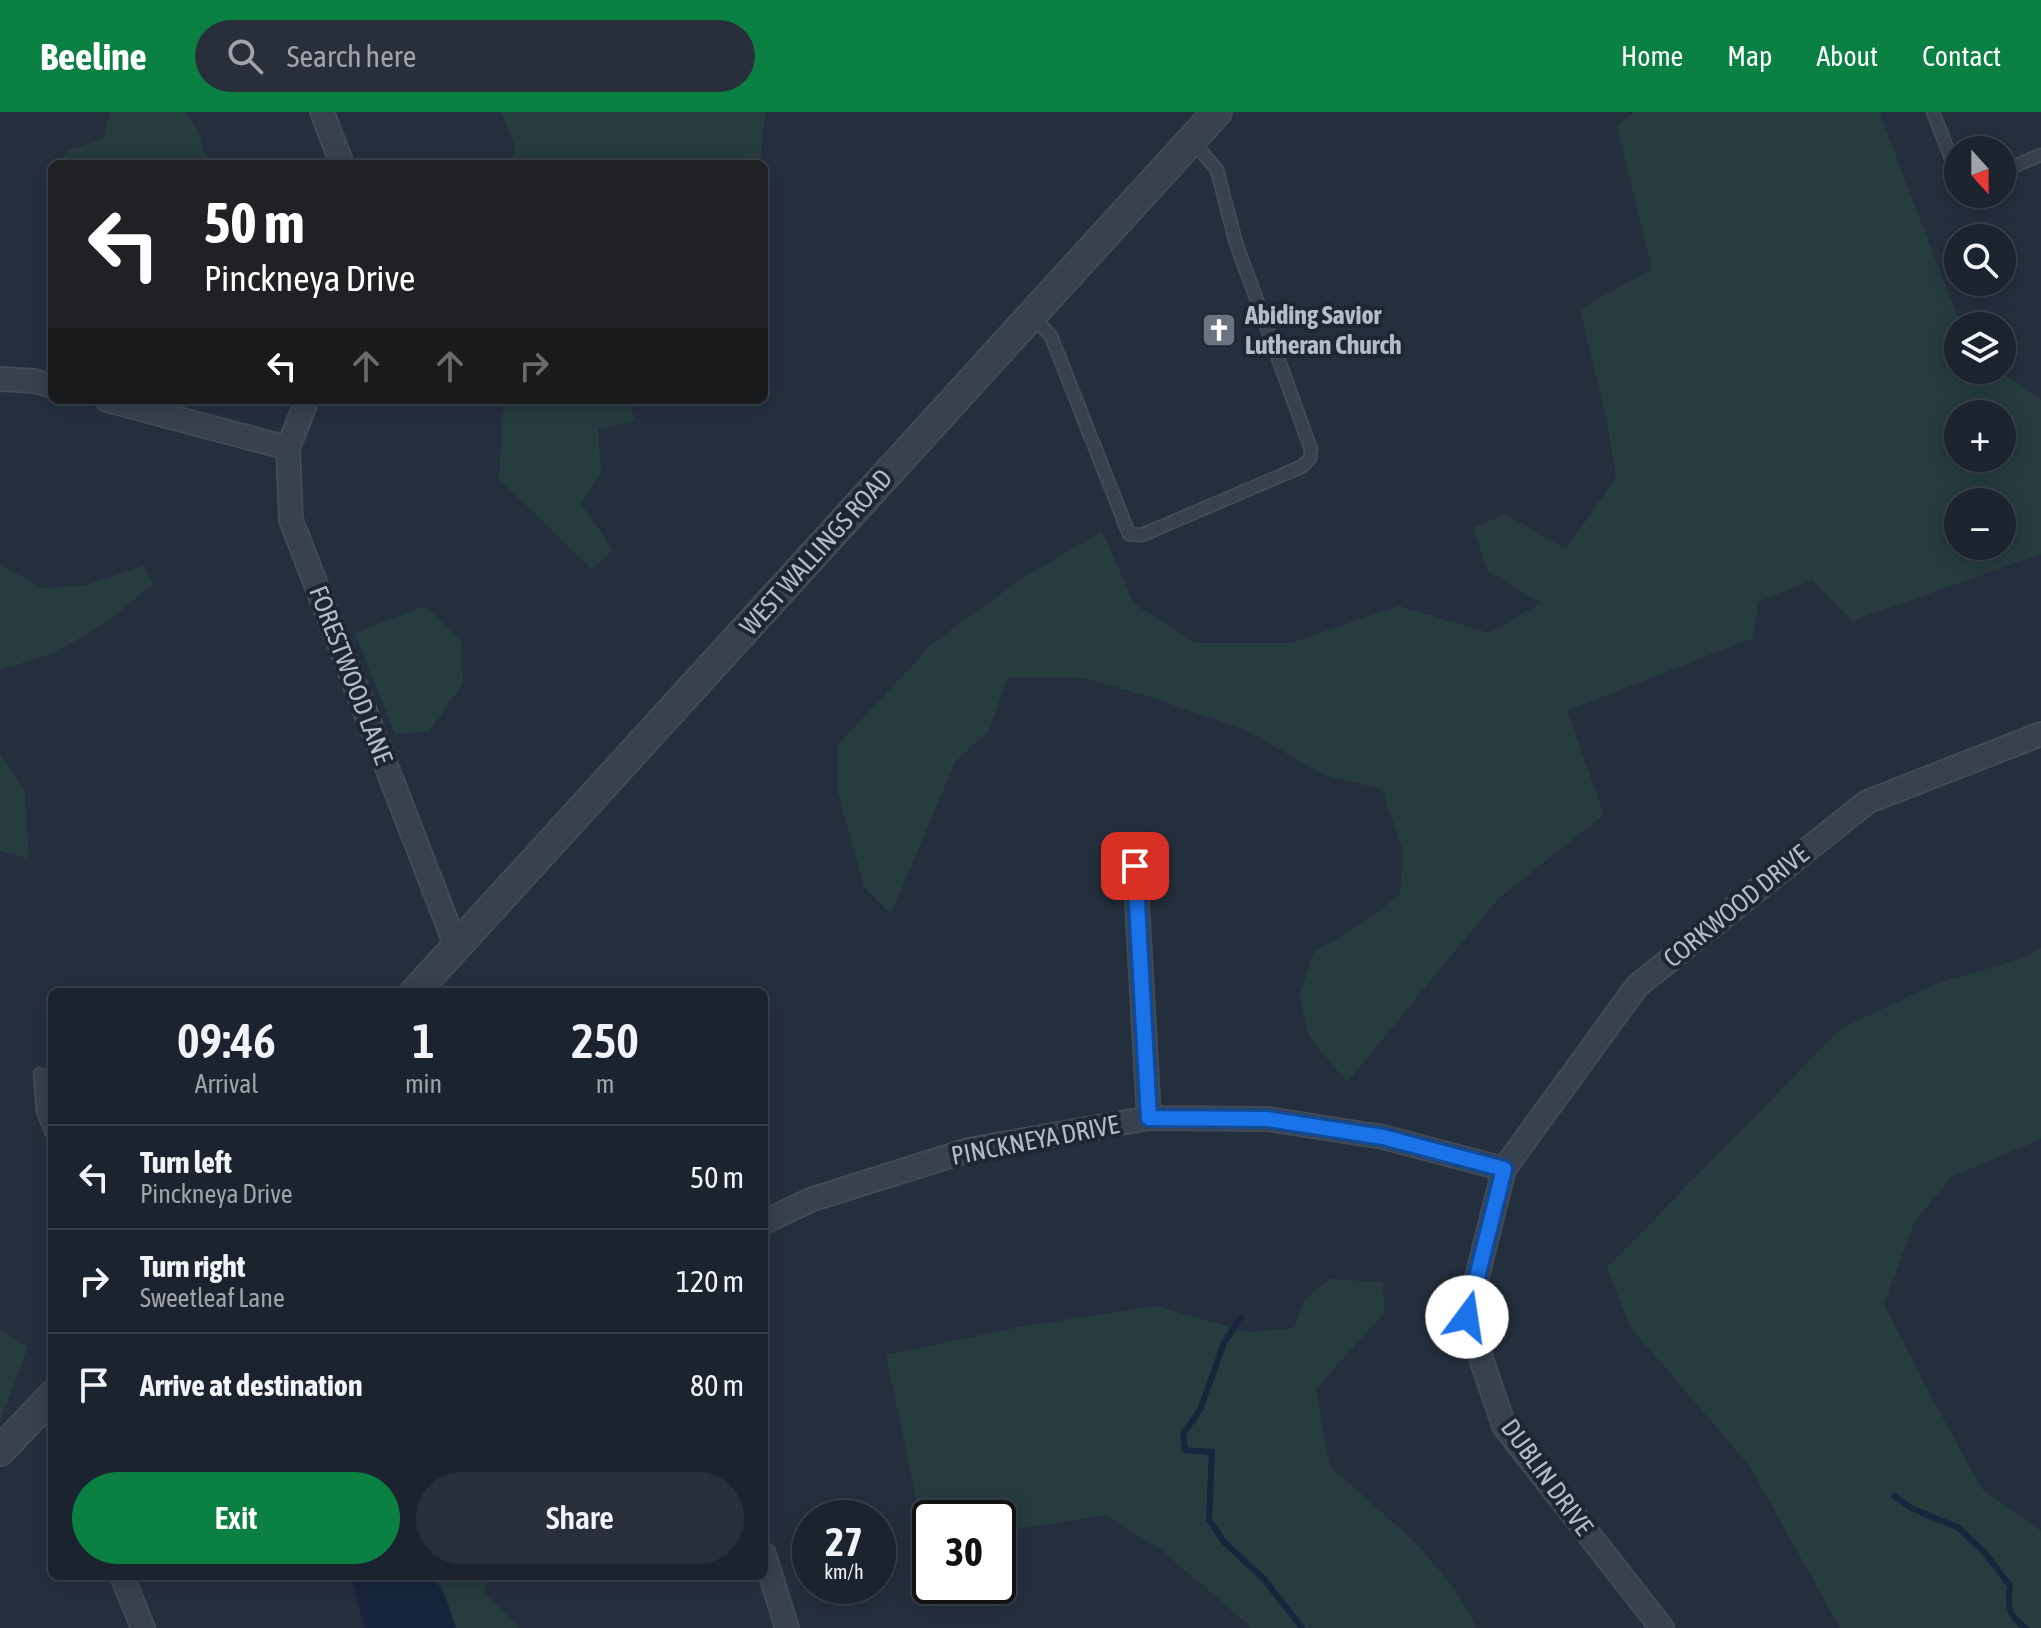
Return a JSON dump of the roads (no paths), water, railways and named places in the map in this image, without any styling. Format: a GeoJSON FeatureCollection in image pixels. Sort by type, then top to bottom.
{"type":"FeatureCollection","features":[{"type":"Feature","properties":{"kind":"street"},"geometry":{"type":"LineString","coordinates":[[322,112],[340,160]]}},
{"type":"Feature","properties":{"kind":"street","name":"WEST WALLINGS ROAD"},"geometry":{"type":"LineString","coordinates":[[419,988],[1217,112]]}},
{"type":"Feature","properties":{"kind":"street"},"geometry":{"type":"LineString","coordinates":[[0,379],[48,385]]}},
{"type":"Feature","properties":{"kind":"street"},"geometry":{"type":"LineString","coordinates":[[122,404],[288,448]]}},
{"type":"Feature","properties":{"kind":"street","name":"FORESTWOOD LANE"},"geometry":{"type":"LineString","coordinates":[[305,404],[288,448],[291,520],[456,946]]}},
{"type":"Feature","properties":{"kind":"street","name":"CORKWOOD DRIVE"},"geometry":{"type":"LineString","coordinates":[[1504,1169],[1637,986],[1867,802],[2041,734]]}},
{"type":"Feature","properties":{"kind":"street"},"geometry":{"type":"LineString","coordinates":[[1135,866],[1149,1118]]}},
{"type":"Feature","properties":{"kind":"street","name":"PINCKNEYA DRIVE"},"geometry":{"type":"LineString","coordinates":[[768,1220],[813,1199],[969,1150],[1149,1118],[1267,1119],[1383,1137],[1504,1169]]}},
{"type":"Feature","properties":{"kind":"street","name":"DUBLIN DRIVE"},"geometry":{"type":"LineString","coordinates":[[1504,1169],[1467,1317],[1504,1426],[1662,1628]]}},
{"type":"Feature","properties":{"kind":"street"},"geometry":{"type":"LineString","coordinates":[[0,1451],[48,1403]]}},
{"type":"Feature","properties":{"kind":"street"},"geometry":{"type":"LineString","coordinates":[[768,1567],[787,1628]]}},
{"type":"Feature","properties":{"kind":"street"},"geometry":{"type":"LineString","coordinates":[[124,1580],[143,1628]]}},
{"type":"Feature","properties":{"kind":"lane"},"geometry":{"type":"LineString","coordinates":[[1933,112],[1944,140]]}},
{"type":"Feature","properties":{"kind":"lane"},"geometry":{"type":"LineString","coordinates":[[1031,316],[1051,336],[1129,534],[1142,535],[1303,466],[1310,458],[1311,449],[1236,243],[1217,170],[1192,140]]}},
{"type":"Feature","properties":{"kind":"lane"},"geometry":{"type":"LineString","coordinates":[[2016,165],[2041,155]]}},
{"type":"Feature","properties":{"kind":"lane"},"geometry":{"type":"LineString","coordinates":[[40,1074],[43,1112],[48,1124]]}},
{"type":"Feature","properties":{"kind":"water"},"geometry":{"type":"Polygon","coordinates":[[[352,1580],[435,1580],[445,1596],[456,1628],[364,1628],[352,1580]]]}},
{"type":"Feature","properties":{"kind":"waterway"},"geometry":{"type":"LineString","coordinates":[[1241,1317],[1224,1343],[1200,1410],[1183,1434],[1185,1450],[1212,1452],[1209,1520],[1224,1542],[1264,1579],[1302,1628]]}},
{"type":"Feature","properties":{"kind":"waterway"},"geometry":{"type":"LineString","coordinates":[[1894,1496],[1911,1508],[1959,1528],[1985,1553],[2010,1586],[2010,1610],[2026,1628]]}},
{"type":"Feature","properties":{"kind":"place","name":"Abiding Savior Lutheran Church"},"geometry":{"type":"Point","coordinates":[1219,330]}}]}
